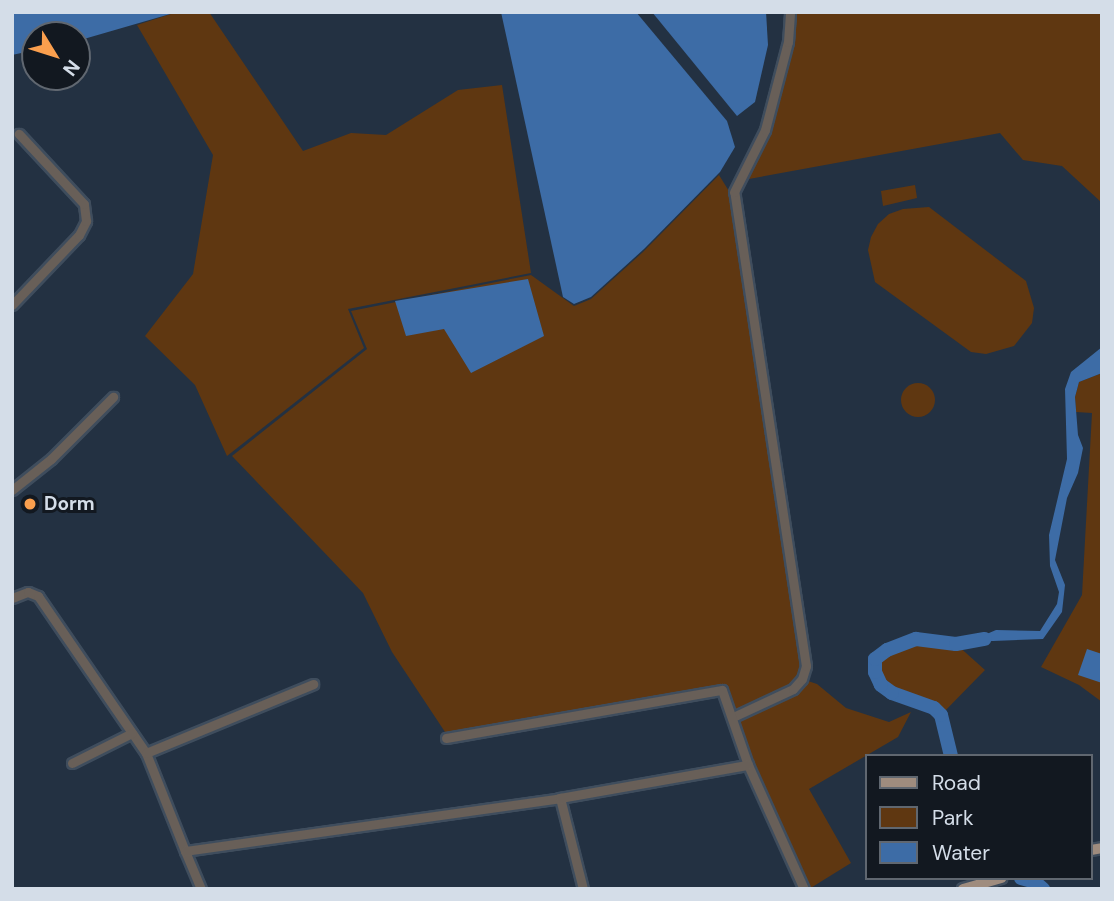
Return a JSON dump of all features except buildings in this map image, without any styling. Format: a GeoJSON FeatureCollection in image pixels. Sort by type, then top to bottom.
{"type":"FeatureCollection","features":[{"type":"Feature","properties":{"kind":"main road"},"geometry":{"type":"LineString","coordinates":[[963,889],[993,880]]}},
{"type":"Feature","properties":{"kind":"street"},"geometry":{"type":"LineString","coordinates":[[733,717],[793,689],[802,679],[806,666],[734,192],[765,130],[788,42],[790,12]]}},
{"type":"Feature","properties":{"kind":"street"},"geometry":{"type":"LineString","coordinates":[[12,305],[79,235],[86,221],[84,204],[19,134]]}},
{"type":"Feature","properties":{"kind":"street"},"geometry":{"type":"LineString","coordinates":[[12,490],[51,459],[113,397]]}},
{"type":"Feature","properties":{"kind":"street"},"geometry":{"type":"LineString","coordinates":[[12,598],[28,593],[38,596],[146,753],[201,889]]}},
{"type":"Feature","properties":{"kind":"street"},"geometry":{"type":"LineString","coordinates":[[146,753],[313,684]]}},
{"type":"Feature","properties":{"kind":"street"},"geometry":{"type":"LineString","coordinates":[[446,738],[612,706],[722,690],[748,765],[804,889]]}},
{"type":"Feature","properties":{"kind":"street"},"geometry":{"type":"LineString","coordinates":[[72,763],[132,733]]}},
{"type":"Feature","properties":{"kind":"street"},"geometry":{"type":"LineString","coordinates":[[185,851],[560,798],[748,765]]}},
{"type":"Feature","properties":{"kind":"street"},"geometry":{"type":"LineString","coordinates":[[560,798],[583,889]]}},
{"type":"Feature","properties":{"kind":"green space"},"geometry":{"type":"Polygon","coordinates":[[[177,12],[209,12],[303,151],[351,133],[386,135],[458,90],[502,85],[531,273],[348,309],[364,348],[227,456],[195,385],[145,336],[193,274],[213,155],[137,25],[177,12]]]}},
{"type":"Feature","properties":{"kind":"green space"},"geometry":{"type":"Polygon","coordinates":[[[790,12],[1102,12],[1102,203],[1062,166],[1023,160],[1000,133],[738,181],[765,130],[790,12]]]}},
{"type":"Feature","properties":{"kind":"green space"},"geometry":{"type":"Polygon","coordinates":[[[719,175],[732,196],[803,664],[799,676],[790,686],[731,714],[720,687],[447,735],[392,652],[363,593],[232,456],[367,349],[351,311],[531,275],[574,306],[591,299],[643,252],[719,175]]]}},
{"type":"Feature","properties":{"kind":"green space"},"geometry":{"type":"Polygon","coordinates":[[[915,185],[917,198],[883,206],[881,191],[915,185]]]}},
{"type":"Feature","properties":{"kind":"green space"},"geometry":{"type":"Polygon","coordinates":[[[929,207],[1026,281],[1034,308],[1032,323],[1014,346],[986,354],[971,352],[875,282],[868,250],[878,224],[889,214],[903,209],[929,207]]]}},
{"type":"Feature","properties":{"kind":"green space"},"geometry":{"type":"Polygon","coordinates":[[[1102,373],[1102,702],[1079,685],[1041,667],[1082,595],[1092,413],[1076,412],[1075,397],[1079,382],[1102,373]]]}},
{"type":"Feature","properties":{"kind":"green space"},"geometry":{"type":"Polygon","coordinates":[[[918,383],[930,388],[935,400],[930,412],[918,417],[906,412],[901,400],[906,388],[918,383]]]}},
{"type":"Feature","properties":{"kind":"green space"},"geometry":{"type":"Polygon","coordinates":[[[916,639],[956,644],[985,670],[941,715],[920,701],[892,693],[881,685],[875,672],[875,659],[887,650],[916,639]]]}},
{"type":"Feature","properties":{"kind":"green space"},"geometry":{"type":"Polygon","coordinates":[[[802,679],[817,684],[846,708],[889,722],[911,712],[898,737],[809,789],[851,863],[809,889],[804,889],[748,765],[733,717],[802,679]]]}},
{"type":"Feature","properties":{"kind":"water"},"geometry":{"type":"Polygon","coordinates":[[[12,12],[177,12],[91,37],[91,21],[21,21],[21,53],[12,55],[12,12]]]}},
{"type":"Feature","properties":{"kind":"water"},"geometry":{"type":"Polygon","coordinates":[[[501,12],[636,12],[727,121],[735,147],[720,172],[644,249],[591,297],[574,304],[563,297],[501,12]]]}},
{"type":"Feature","properties":{"kind":"water"},"geometry":{"type":"Polygon","coordinates":[[[652,12],[766,12],[768,45],[755,102],[737,116],[652,12]]]}},
{"type":"Feature","properties":{"kind":"water"},"geometry":{"type":"Polygon","coordinates":[[[528,279],[544,336],[471,373],[444,329],[406,336],[395,301],[528,279]]]}},
{"type":"Feature","properties":{"kind":"water"},"geometry":{"type":"Polygon","coordinates":[[[1102,347],[1102,373],[1079,382],[1075,397],[1078,435],[1083,448],[1078,473],[1067,498],[1055,560],[1065,585],[1062,612],[1043,639],[968,642],[996,630],[1040,631],[1057,604],[1059,592],[1050,566],[1049,535],[1067,459],[1065,389],[1071,372],[1102,347]]]}},
{"type":"Feature","properties":{"kind":"water"},"geometry":{"type":"Polygon","coordinates":[[[1087,649],[1102,654],[1102,683],[1078,675],[1087,649]]]}},
{"type":"Feature","properties":{"kind":"waterway"},"geometry":{"type":"LineString","coordinates":[[951,754],[941,715],[934,708],[892,693],[881,685],[875,672],[875,659],[887,650],[916,639],[956,644],[985,639]]}},
{"type":"Feature","properties":{"kind":"waterway"},"geometry":{"type":"LineString","coordinates":[[1028,880],[1043,889]]}},
{"type":"Feature","properties":{"kind":"place","name":"Dorm"},"geometry":{"type":"Point","coordinates":[30,504]}}]}
